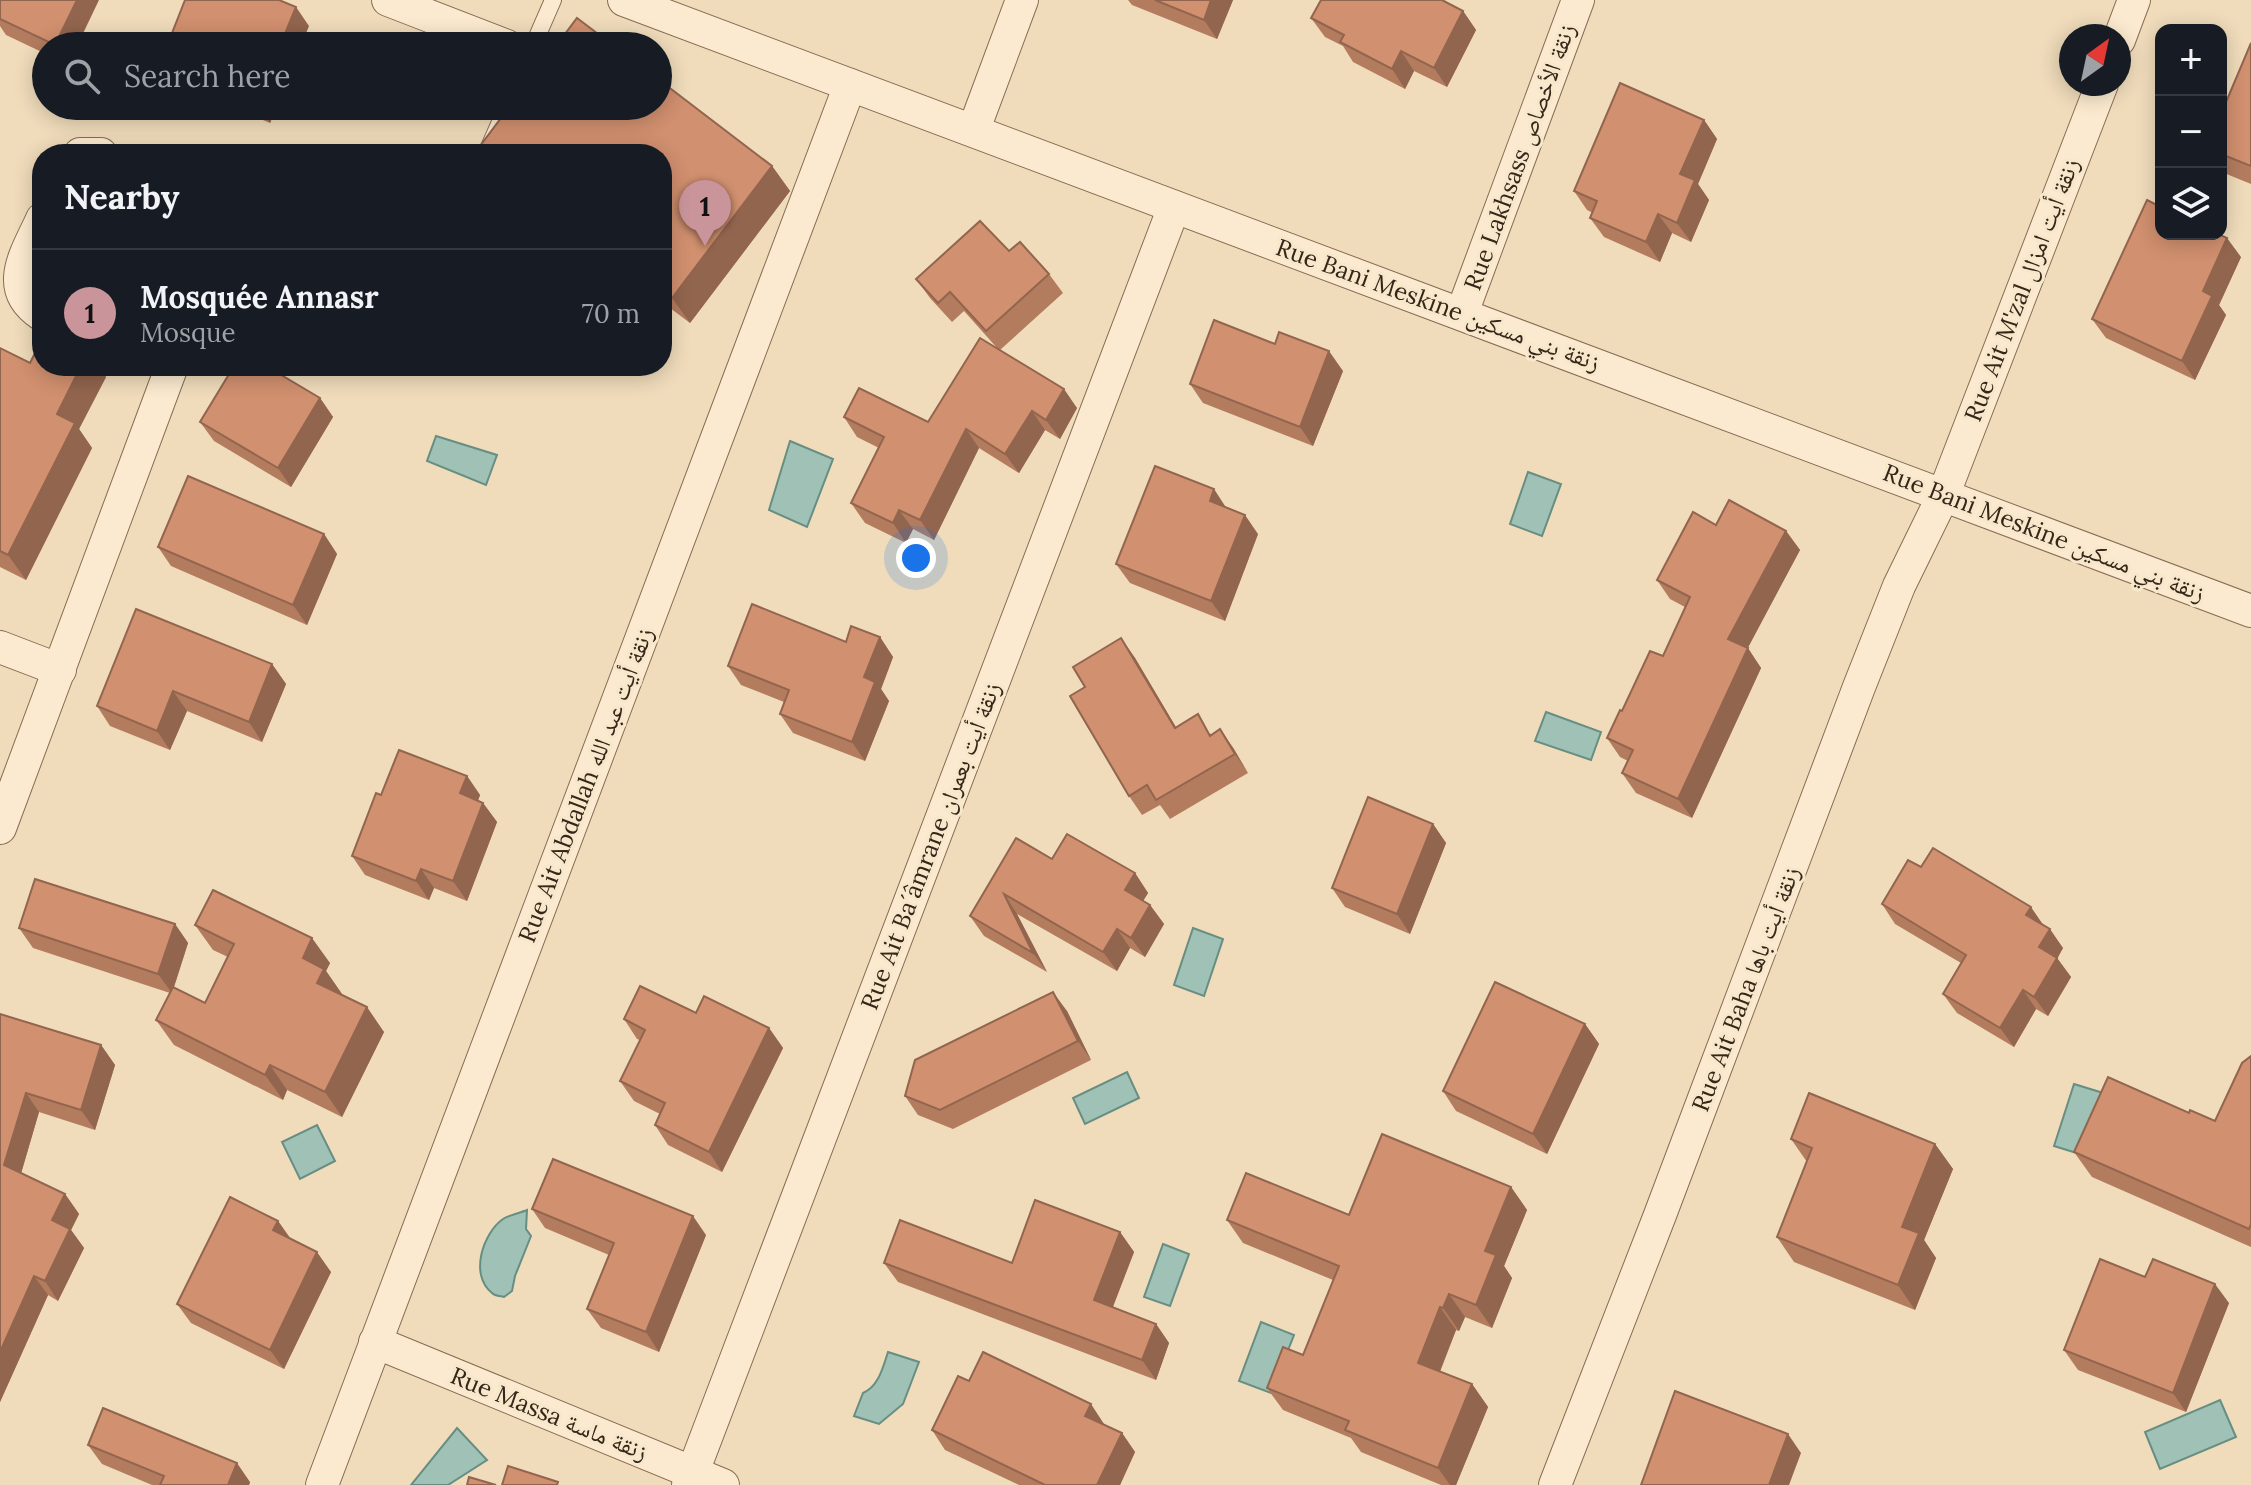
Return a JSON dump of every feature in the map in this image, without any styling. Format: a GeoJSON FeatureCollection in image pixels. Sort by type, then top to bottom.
{"type":"FeatureCollection","features":[{"type":"Feature","properties":{"kind":"street"},"geometry":{"type":"LineString","coordinates":[[388,0],[471,32]]}},
{"type":"Feature","properties":{"kind":"street","name":"Rue Bani Meskine زنقة بني مسكين"},"geometry":{"type":"LineString","coordinates":[[624,0],[2251,611]]}},
{"type":"Feature","properties":{"kind":"street"},"geometry":{"type":"LineString","coordinates":[[974,129],[1022,0]]}},
{"type":"Feature","properties":{"kind":"street","name":"Rue Lakhsass زنقة الأخصاص"},"geometry":{"type":"LineString","coordinates":[[1462,313],[1578,0]]}},
{"type":"Feature","properties":{"kind":"street"},"geometry":{"type":"LineString","coordinates":[[2125,24],[2134,0]]}},
{"type":"Feature","properties":{"kind":"street","name":"Rue Ait Abdallah زنقة أيت عبد الله"},"geometry":{"type":"LineString","coordinates":[[322,1485],[850,85]]}},
{"type":"Feature","properties":{"kind":"street","name":"Rue Ait M'zal زنقة أيت امزال"},"geometry":{"type":"LineString","coordinates":[[1943,496],[2097,96]]}},
{"type":"Feature","properties":{"kind":"street","name":"Rue Ait Ba´âmrane زنقة أيت بعمران"},"geometry":{"type":"LineString","coordinates":[[690,1479],[1174,207]]}},
{"type":"Feature","properties":{"kind":"street"},"geometry":{"type":"LineString","coordinates":[[32,241],[18,278],[21,291],[32,307]]}},
{"type":"Feature","properties":{"kind":"street"},"geometry":{"type":"LineString","coordinates":[[0,828],[60,670],[163,376]]}},
{"type":"Feature","properties":{"kind":"street","name":"Rue Ait Baha زنقة أيت باها"},"geometry":{"type":"LineString","coordinates":[[1555,1485],[1859,687],[1899,586],[1943,496]]}},
{"type":"Feature","properties":{"kind":"street"},"geometry":{"type":"LineString","coordinates":[[0,647],[60,670]]}},
{"type":"Feature","properties":{"kind":"street","name":"Rue Massa زنقة ماسة"},"geometry":{"type":"LineString","coordinates":[[375,1342],[690,1479],[723,1485]]}},
{"type":"Feature","properties":{"kind":"lane"},"geometry":{"type":"LineString","coordinates":[[539,32],[553,0]]}},
{"type":"Feature","properties":{"kind":"lane"},"geometry":{"type":"LineString","coordinates":[[490,144],[501,120]]}},
{"type":"Feature","properties":{"kind":"water"},"geometry":{"type":"Polygon","coordinates":[[[436,436],[497,455],[486,485],[427,461],[436,436]]]}},
{"type":"Feature","properties":{"kind":"water"},"geometry":{"type":"Polygon","coordinates":[[[790,441],[833,459],[807,527],[769,510],[790,441]]]}},
{"type":"Feature","properties":{"kind":"water"},"geometry":{"type":"Polygon","coordinates":[[[1528,472],[1561,484],[1542,536],[1510,524],[1528,472]]]}},
{"type":"Feature","properties":{"kind":"water"},"geometry":{"type":"Polygon","coordinates":[[[1546,712],[1601,732],[1591,760],[1535,741],[1546,712]]]}},
{"type":"Feature","properties":{"kind":"water"},"geometry":{"type":"Polygon","coordinates":[[[1193,928],[1223,939],[1204,996],[1174,985],[1193,928]]]}},
{"type":"Feature","properties":{"kind":"water"},"geometry":{"type":"Polygon","coordinates":[[[1127,1072],[1139,1098],[1085,1124],[1073,1098],[1127,1072]]]}},
{"type":"Feature","properties":{"kind":"water"},"geometry":{"type":"Polygon","coordinates":[[[2074,1084],[2113,1096],[2093,1158],[2054,1146],[2074,1084]]]}},
{"type":"Feature","properties":{"kind":"water"},"geometry":{"type":"Polygon","coordinates":[[[317,1125],[335,1161],[300,1179],[282,1142],[317,1125]]]}},
{"type":"Feature","properties":{"kind":"water"},"geometry":{"type":"Polygon","coordinates":[[[527,1210],[526,1229],[531,1236],[512,1291],[504,1297],[496,1295],[485,1285],[481,1276],[481,1254],[496,1225],[508,1216],[527,1210]]]}},
{"type":"Feature","properties":{"kind":"water"},"geometry":{"type":"Polygon","coordinates":[[[1163,1244],[1189,1254],[1170,1306],[1144,1297],[1163,1244]]]}},
{"type":"Feature","properties":{"kind":"water"},"geometry":{"type":"Polygon","coordinates":[[[1261,1322],[1294,1335],[1271,1393],[1239,1381],[1261,1322]]]}},
{"type":"Feature","properties":{"kind":"water"},"geometry":{"type":"Polygon","coordinates":[[[888,1352],[919,1362],[903,1404],[879,1424],[854,1416],[863,1393],[880,1376],[888,1352]]]}},
{"type":"Feature","properties":{"kind":"water"},"geometry":{"type":"Polygon","coordinates":[[[2220,1400],[2236,1437],[2160,1469],[2145,1432],[2220,1400]]]}},
{"type":"Feature","properties":{"kind":"water"},"geometry":{"type":"Polygon","coordinates":[[[457,1428],[487,1460],[448,1485],[411,1485],[457,1428]]]}},
{"type":"Feature","properties":{"kind":"building"},"geometry":{"type":"Polygon","coordinates":[[[0,0],[77,0],[61,32],[32,34],[0,19],[0,0]]]}},
{"type":"Feature","properties":{"kind":"building"},"geometry":{"type":"Polygon","coordinates":[[[185,0],[279,0],[296,7],[286,32],[172,32],[185,0]]]}},
{"type":"Feature","properties":{"kind":"building"},"geometry":{"type":"Polygon","coordinates":[[[1155,0],[1211,0],[1204,20],[1155,0]]]}},
{"type":"Feature","properties":{"kind":"building"},"geometry":{"type":"Polygon","coordinates":[[[1321,0],[1442,0],[1463,11],[1434,68],[1401,51],[1392,69],[1340,42],[1344,35],[1311,18],[1321,0]]]}},
{"type":"Feature","properties":{"kind":"building"},"geometry":{"type":"Polygon","coordinates":[[[577,18],[596,32],[566,32],[577,18]]]}},
{"type":"Feature","properties":{"kind":"building"},"geometry":{"type":"Polygon","coordinates":[[[2251,43],[2251,166],[2227,156],[2227,100],[2251,43]]]}},
{"type":"Feature","properties":{"kind":"building"},"geometry":{"type":"Polygon","coordinates":[[[1620,83],[1704,120],[1680,174],[1695,180],[1677,223],[1658,214],[1646,242],[1590,218],[1597,201],[1574,191],[1620,83]]]}},
{"type":"Feature","properties":{"kind":"building"},"geometry":{"type":"Polygon","coordinates":[[[672,90],[772,166],[672,298],[672,144],[482,144],[500,120],[672,120],[672,90]]]}},
{"type":"Feature","properties":{"kind":"building"},"geometry":{"type":"Polygon","coordinates":[[[2147,200],[2155,204],[2155,240],[2226,240],[2203,291],[2212,296],[2182,361],[2092,319],[2147,200]]]}},
{"type":"Feature","properties":{"kind":"building"},"geometry":{"type":"Polygon","coordinates":[[[980,221],[1009,251],[1020,242],[1049,274],[986,331],[950,292],[938,303],[916,279],[980,221]]]}},
{"type":"Feature","properties":{"kind":"building"},"geometry":{"type":"Polygon","coordinates":[[[1214,320],[1275,344],[1279,332],[1329,351],[1300,427],[1190,384],[1214,320]]]}},
{"type":"Feature","properties":{"kind":"building"},"geometry":{"type":"Polygon","coordinates":[[[980,338],[1064,389],[1046,420],[1032,411],[1005,454],[966,429],[920,520],[899,510],[893,523],[851,503],[884,437],[844,417],[859,388],[928,422],[980,338]]]}},
{"type":"Feature","properties":{"kind":"building"},"geometry":{"type":"Polygon","coordinates":[[[0,348],[30,363],[32,359],[32,376],[76,376],[57,414],[75,423],[8,555],[0,551],[0,348]]]}},
{"type":"Feature","properties":{"kind":"building"},"geometry":{"type":"Polygon","coordinates":[[[228,376],[283,376],[320,398],[278,468],[200,422],[228,376]]]}},
{"type":"Feature","properties":{"kind":"building"},"geometry":{"type":"Polygon","coordinates":[[[1155,466],[1214,489],[1210,501],[1245,515],[1211,601],[1116,564],[1155,466]]]}},
{"type":"Feature","properties":{"kind":"building"},"geometry":{"type":"Polygon","coordinates":[[[188,476],[324,534],[293,605],[158,547],[188,476]]]}},
{"type":"Feature","properties":{"kind":"building"},"geometry":{"type":"Polygon","coordinates":[[[1729,500],[1786,531],[1728,639],[1748,648],[1678,799],[1622,773],[1633,750],[1607,738],[1650,651],[1663,656],[1690,597],[1657,580],[1693,512],[1716,525],[1729,500]]]}},
{"type":"Feature","properties":{"kind":"building"},"geometry":{"type":"Polygon","coordinates":[[[752,604],[846,642],[851,626],[880,637],[864,677],[875,682],[852,742],[780,714],[789,690],[728,666],[752,604]]]}},
{"type":"Feature","properties":{"kind":"building"},"geometry":{"type":"Polygon","coordinates":[[[136,609],[272,664],[249,722],[173,691],[157,731],[97,706],[136,609]]]}},
{"type":"Feature","properties":{"kind":"building"},"geometry":{"type":"Polygon","coordinates":[[[1121,638],[1175,728],[1198,714],[1210,736],[1220,729],[1235,754],[1156,800],[1147,785],[1129,796],[1070,696],[1085,687],[1073,667],[1121,638]]]}},
{"type":"Feature","properties":{"kind":"building"},"geometry":{"type":"Polygon","coordinates":[[[399,750],[467,776],[460,793],[483,803],[453,881],[421,869],[416,881],[352,856],[376,793],[381,795],[399,750]]]}},
{"type":"Feature","properties":{"kind":"building"},"geometry":{"type":"Polygon","coordinates":[[[1368,797],[1433,824],[1397,914],[1332,888],[1368,797]]]}},
{"type":"Feature","properties":{"kind":"building"},"geometry":{"type":"Polygon","coordinates":[[[1067,834],[1135,873],[1125,890],[1150,905],[1131,938],[1117,929],[1103,952],[1004,894],[1033,953],[970,916],[1016,838],[1052,859],[1067,834]]]}},
{"type":"Feature","properties":{"kind":"building"},"geometry":{"type":"Polygon","coordinates":[[[1933,848],[2031,907],[2026,915],[2050,929],[2039,947],[2057,958],[2034,997],[2023,990],[2000,1028],[1943,994],[1966,955],[1882,904],[1908,860],[1921,867],[1933,848]]]}},
{"type":"Feature","properties":{"kind":"building"},"geometry":{"type":"Polygon","coordinates":[[[35,879],[175,924],[158,974],[19,928],[35,879]]]}},
{"type":"Feature","properties":{"kind":"building"},"geometry":{"type":"Polygon","coordinates":[[[213,890],[312,938],[303,958],[324,969],[317,983],[367,1007],[325,1092],[270,1065],[265,1075],[156,1020],[173,987],[205,1003],[234,944],[195,925],[213,890]]]}},
{"type":"Feature","properties":{"kind":"building"},"geometry":{"type":"Polygon","coordinates":[[[1495,982],[1585,1024],[1533,1134],[1443,1091],[1495,982]]]}},
{"type":"Feature","properties":{"kind":"building"},"geometry":{"type":"Polygon","coordinates":[[[640,986],[696,1013],[704,996],[769,1028],[709,1152],[655,1125],[665,1103],[620,1081],[645,1030],[624,1019],[640,986]]]}},
{"type":"Feature","properties":{"kind":"building"},"geometry":{"type":"Polygon","coordinates":[[[1053,992],[1078,1041],[940,1110],[905,1096],[915,1060],[1053,992]]]}},
{"type":"Feature","properties":{"kind":"building"},"geometry":{"type":"Polygon","coordinates":[[[0,1014],[101,1045],[81,1110],[26,1093],[4,1165],[65,1194],[52,1220],[70,1229],[45,1281],[34,1276],[0,1352],[0,1014]]]}},
{"type":"Feature","properties":{"kind":"building"},"geometry":{"type":"Polygon","coordinates":[[[2251,1056],[2249,1229],[2074,1152],[2108,1077],[2189,1113],[2190,1110],[2215,1121],[2242,1063],[2251,1056]]]}},
{"type":"Feature","properties":{"kind":"building"},"geometry":{"type":"Polygon","coordinates":[[[1809,1093],[1935,1144],[1902,1227],[1919,1233],[1898,1285],[1777,1237],[1812,1148],[1791,1139],[1809,1093]]]}},
{"type":"Feature","properties":{"kind":"building"},"geometry":{"type":"Polygon","coordinates":[[[1382,1134],[1511,1187],[1485,1251],[1496,1255],[1476,1305],[1449,1294],[1443,1308],[1440,1307],[1418,1363],[1472,1384],[1438,1468],[1345,1430],[1349,1421],[1267,1388],[1283,1347],[1303,1355],[1339,1266],[1227,1220],[1246,1173],[1349,1215],[1382,1134]]]}},
{"type":"Feature","properties":{"kind":"building"},"geometry":{"type":"Polygon","coordinates":[[[553,1159],[693,1216],[646,1332],[587,1309],[614,1243],[532,1209],[553,1159]]]}},
{"type":"Feature","properties":{"kind":"building"},"geometry":{"type":"Polygon","coordinates":[[[230,1197],[278,1221],[273,1230],[317,1252],[270,1350],[177,1304],[230,1197]]]}},
{"type":"Feature","properties":{"kind":"building"},"geometry":{"type":"Polygon","coordinates":[[[1035,1200],[1120,1232],[1094,1300],[1156,1324],[1142,1360],[884,1263],[900,1220],[1012,1263],[1035,1200]]]}},
{"type":"Feature","properties":{"kind":"building"},"geometry":{"type":"Polygon","coordinates":[[[2100,1259],[2145,1277],[2153,1259],[2215,1284],[2173,1393],[2064,1350],[2100,1259]]]}},
{"type":"Feature","properties":{"kind":"building"},"geometry":{"type":"Polygon","coordinates":[[[983,1352],[1091,1404],[1085,1416],[1122,1433],[1097,1485],[1045,1485],[932,1430],[958,1376],[969,1381],[983,1352]]]}},
{"type":"Feature","properties":{"kind":"building"},"geometry":{"type":"Polygon","coordinates":[[[1675,1391],[1788,1434],[1769,1485],[1641,1485],[1675,1391]]]}},
{"type":"Feature","properties":{"kind":"building"},"geometry":{"type":"Polygon","coordinates":[[[103,1408],[237,1463],[228,1485],[160,1485],[164,1476],[88,1445],[103,1408]]]}},
{"type":"Feature","properties":{"kind":"building"},"geometry":{"type":"Polygon","coordinates":[[[508,1466],[558,1482],[557,1485],[502,1485],[508,1466]]]}},
{"type":"Feature","properties":{"kind":"building"},"geometry":{"type":"Polygon","coordinates":[[[469,1477],[496,1485],[467,1485],[469,1477]]]}},
{"type":"Feature","properties":{"kind":"place","name":"Mosquée Annasr"},"geometry":{"type":"Point","coordinates":[705,246]}}]}
